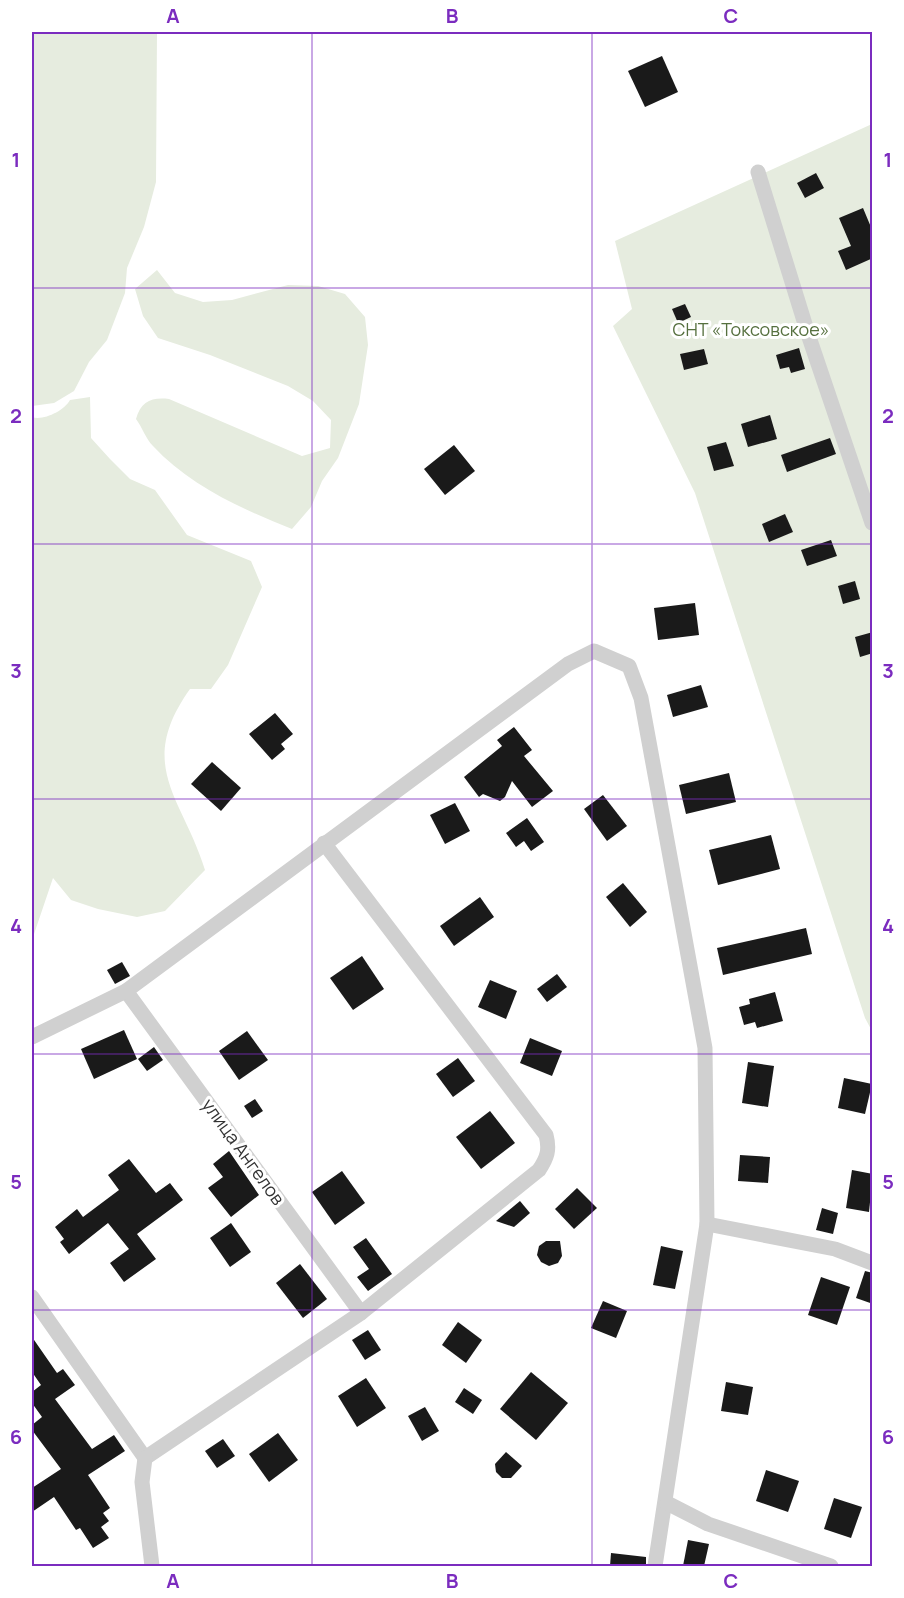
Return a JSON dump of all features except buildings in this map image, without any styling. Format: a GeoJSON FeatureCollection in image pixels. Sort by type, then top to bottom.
{"type":"FeatureCollection","features":[{"type":"Feature","properties":{"kind":"street"},"geometry":{"type":"LineString","coordinates":[[758,172],[809,337],[873,524]]}},
{"type":"Feature","properties":{"kind":"street"},"geometry":{"type":"LineString","coordinates":[[32,1037],[126,991],[568,664],[594,651],[628,666],[641,698],[705,1048],[707,1224],[667,1503],[655,1566]]}},
{"type":"Feature","properties":{"kind":"street"},"geometry":{"type":"LineString","coordinates":[[145,1458],[361,1313],[539,1170],[546,1160],[549,1147],[546,1135],[324,843]]}},
{"type":"Feature","properties":{"kind":"street","name":"улица Ангелов"},"geometry":{"type":"LineString","coordinates":[[126,991],[361,1313]]}},
{"type":"Feature","properties":{"kind":"street"},"geometry":{"type":"LineString","coordinates":[[707,1224],[835,1249],[873,1263]]}},
{"type":"Feature","properties":{"kind":"street"},"geometry":{"type":"LineString","coordinates":[[32,1297],[145,1458],[142,1482],[152,1566]]}},
{"type":"Feature","properties":{"kind":"street"},"geometry":{"type":"LineString","coordinates":[[667,1503],[708,1524],[831,1566]]}},
{"type":"Feature","properties":{"kind":"green space"},"geometry":{"type":"Polygon","coordinates":[[[32,32],[157,32],[156,182],[144,227],[127,268],[125,293],[107,340],[89,362],[74,391],[54,403],[32,406],[32,32]]]}},
{"type":"Feature","properties":{"kind":"green space","name":"СНТ «Токсовское»"},"geometry":{"type":"Polygon","coordinates":[[[872,124],[872,1031],[865,1018],[695,493],[613,326],[632,309],[615,241],[872,124]]]}},
{"type":"Feature","properties":{"kind":"green space"},"geometry":{"type":"Polygon","coordinates":[[[157,270],[175,293],[203,302],[232,300],[288,285],[318,286],[345,294],[365,317],[368,345],[359,404],[338,458],[322,481],[311,507],[292,529],[254,513],[200,485],[183,473],[151,443],[136,419],[141,408],[148,401],[169,399],[302,456],[330,448],[331,420],[313,401],[288,386],[210,355],[158,338],[143,316],[135,289],[157,270]]]}},
{"type":"Feature","properties":{"kind":"green space"},"geometry":{"type":"Polygon","coordinates":[[[90,397],[91,438],[110,459],[130,479],[155,490],[187,535],[251,561],[262,587],[228,665],[211,689],[190,689],[174,716],[166,740],[165,761],[169,781],[205,870],[165,911],[137,917],[98,909],[71,900],[53,878],[32,940],[32,417],[42,418],[63,408],[70,400],[90,397]]]}}]}
